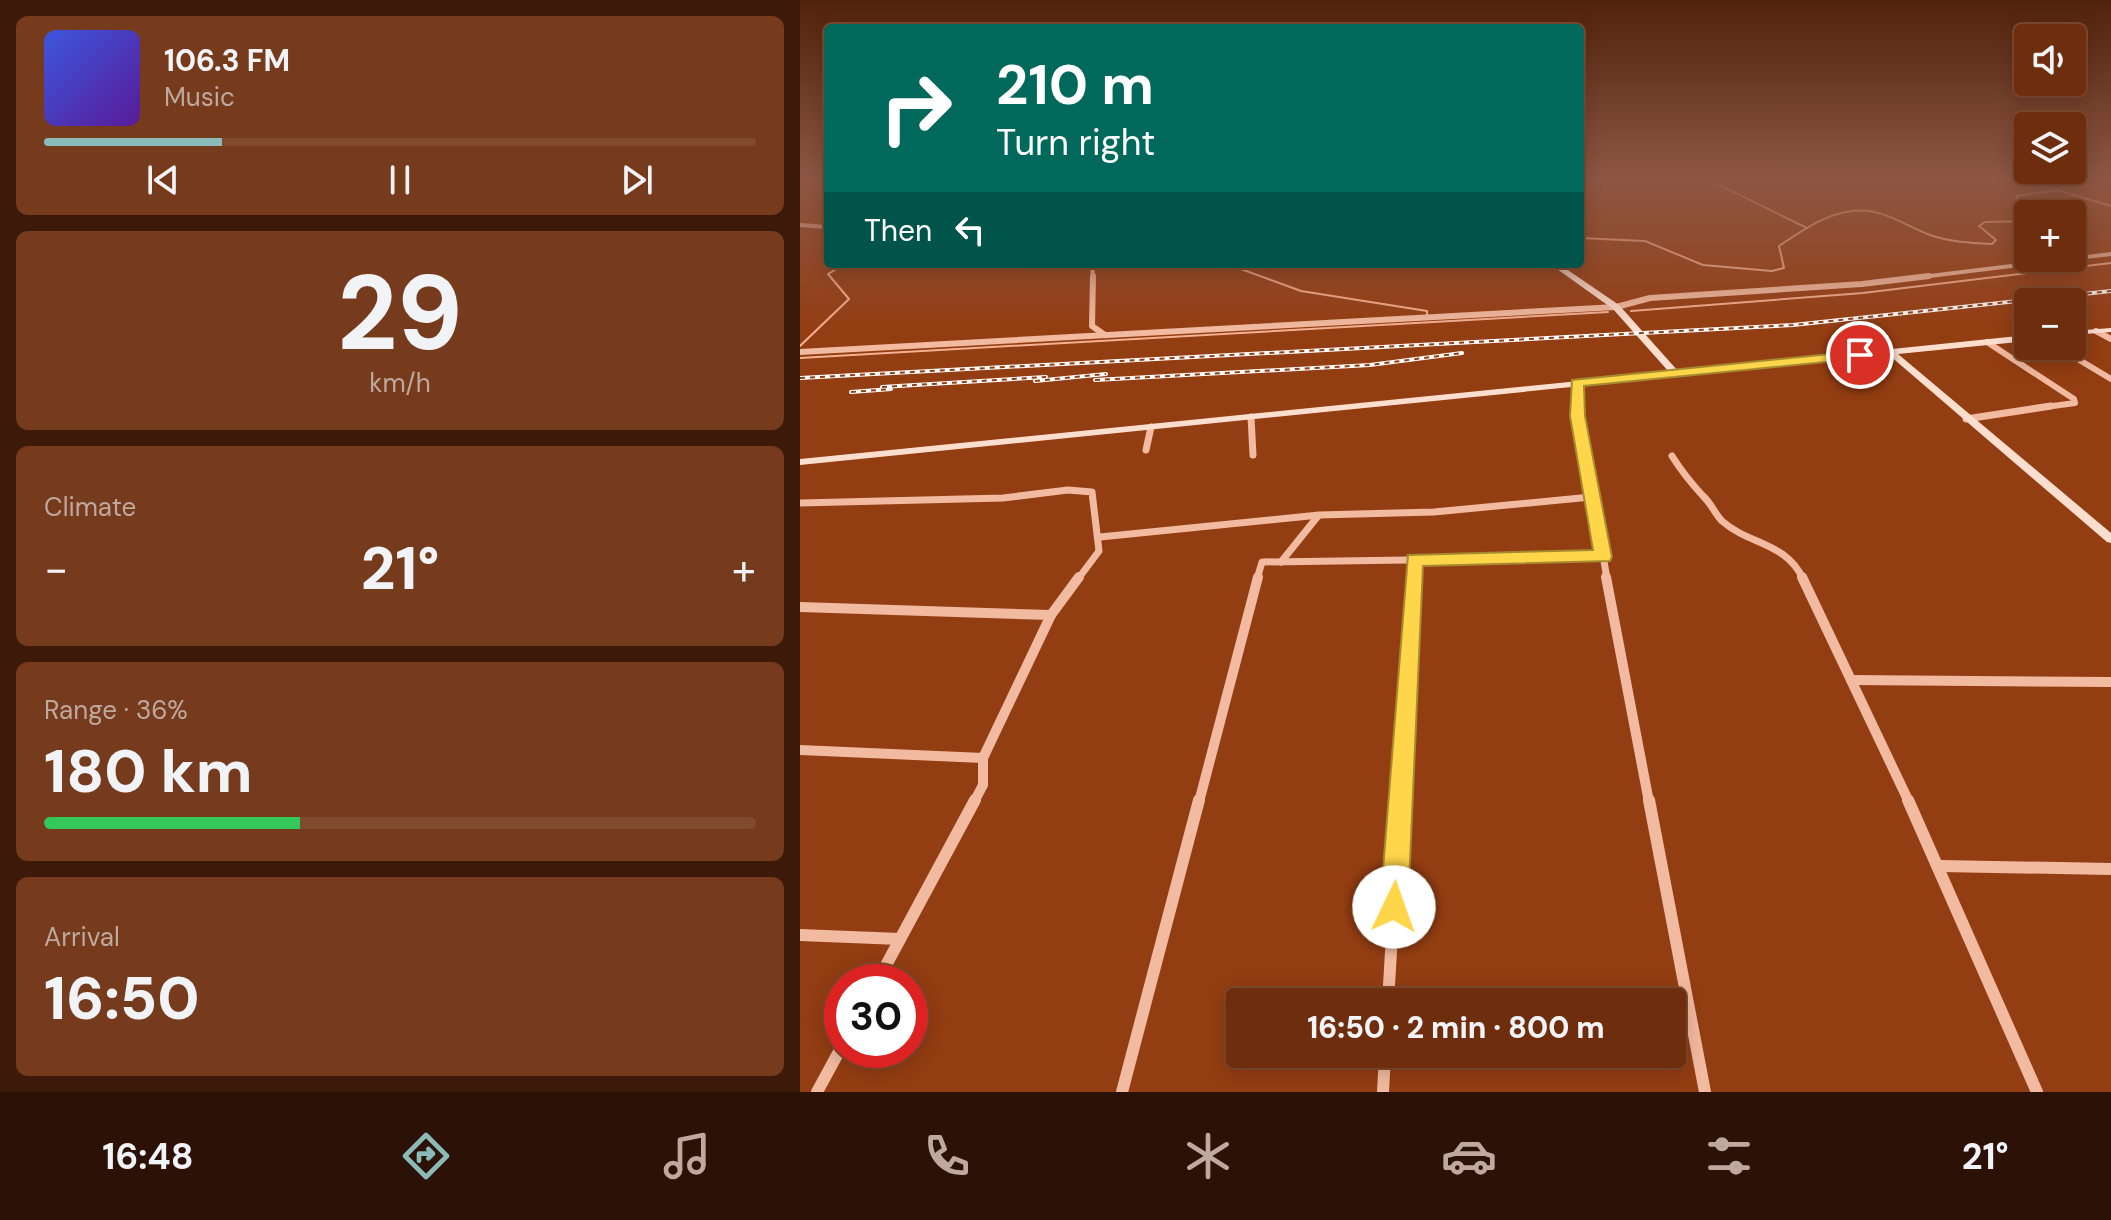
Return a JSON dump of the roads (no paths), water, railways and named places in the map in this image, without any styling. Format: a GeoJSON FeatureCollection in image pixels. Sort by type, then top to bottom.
{"type":"FeatureCollection","features":[{"type":"Feature","properties":{"kind":"main road"},"geometry":{"type":"LineString","coordinates":[[1560,268],[1616,307],[1674,372]]}},
{"type":"Feature","properties":{"kind":"main road"},"geometry":{"type":"LineString","coordinates":[[2086,332],[2111,330]]}},
{"type":"Feature","properties":{"kind":"main road"},"geometry":{"type":"LineString","coordinates":[[800,462],[2014,339]]}},
{"type":"Feature","properties":{"kind":"main road"},"geometry":{"type":"LineString","coordinates":[[1892,353],[1966,419],[2111,539]]}},
{"type":"Feature","properties":{"kind":"street"},"geometry":{"type":"LineString","coordinates":[[800,352],[1616,307],[1650,298],[1862,284],[2111,254]]}},
{"type":"Feature","properties":{"kind":"street"},"geometry":{"type":"LineString","coordinates":[[1090,337],[1092,268]]}},
{"type":"Feature","properties":{"kind":"street"},"geometry":{"type":"LineString","coordinates":[[1092,326],[1100,334],[1110,336]]}},
{"type":"Feature","properties":{"kind":"street"},"geometry":{"type":"LineString","coordinates":[[2096,331],[2111,339]]}},
{"type":"Feature","properties":{"kind":"street"},"geometry":{"type":"LineString","coordinates":[[1966,419],[2075,403],[1987,342]]}},
{"type":"Feature","properties":{"kind":"street"},"geometry":{"type":"LineString","coordinates":[[2079,360],[2111,379]]}},
{"type":"Feature","properties":{"kind":"street"},"geometry":{"type":"LineString","coordinates":[[1577,383],[1578,416],[1591,497],[1705,1092]]}},
{"type":"Feature","properties":{"kind":"street"},"geometry":{"type":"LineString","coordinates":[[1251,417],[1253,455]]}},
{"type":"Feature","properties":{"kind":"street"},"geometry":{"type":"LineString","coordinates":[[1146,450],[1151,427]]}},
{"type":"Feature","properties":{"kind":"street"},"geometry":{"type":"LineString","coordinates":[[1672,456],[1690,485],[1704,496],[1722,521],[1763,541],[1796,564],[1940,866],[2037,1092]]}},
{"type":"Feature","properties":{"kind":"street"},"geometry":{"type":"LineString","coordinates":[[800,503],[1003,498],[1068,490],[1092,492],[1100,537],[1099,551],[1051,615],[983,758],[983,785],[887,964]]}},
{"type":"Feature","properties":{"kind":"street"},"geometry":{"type":"LineString","coordinates":[[1100,537],[1319,515],[1434,512],[1591,497]]}},
{"type":"Feature","properties":{"kind":"street"},"geometry":{"type":"LineString","coordinates":[[1281,562],[1319,515]]}},
{"type":"Feature","properties":{"kind":"street"},"geometry":{"type":"LineString","coordinates":[[1122,1092],[1262,562],[1603,557]]}},
{"type":"Feature","properties":{"kind":"street"},"geometry":{"type":"LineString","coordinates":[[1389,988],[1414,559]]}},
{"type":"Feature","properties":{"kind":"street"},"geometry":{"type":"LineString","coordinates":[[800,607],[1051,615]]}},
{"type":"Feature","properties":{"kind":"street"},"geometry":{"type":"LineString","coordinates":[[1851,680],[2111,682]]}},
{"type":"Feature","properties":{"kind":"street"},"geometry":{"type":"LineString","coordinates":[[800,750],[983,758]]}},
{"type":"Feature","properties":{"kind":"street"},"geometry":{"type":"LineString","coordinates":[[1940,866],[2111,869]]}},
{"type":"Feature","properties":{"kind":"street"},"geometry":{"type":"LineString","coordinates":[[800,935],[900,939]]}},
{"type":"Feature","properties":{"kind":"street"},"geometry":{"type":"LineString","coordinates":[[817,1092],[830,1068]]}},
{"type":"Feature","properties":{"kind":"street"},"geometry":{"type":"LineString","coordinates":[[1383,1092],[1384,1068]]}},
{"type":"Feature","properties":{"kind":"waterway"},"geometry":{"type":"LineString","coordinates":[[1584,238],[1645,241],[1703,265],[1772,271],[1784,268],[1779,246],[1808,228]]}},
{"type":"Feature","properties":{"kind":"waterway"},"geometry":{"type":"LineString","coordinates":[[1913,228],[1961,242],[1992,244],[1996,240],[1981,228]]}},
{"type":"Feature","properties":{"kind":"waterway"},"geometry":{"type":"LineString","coordinates":[[1631,311],[1863,293],[2111,263]]}},
{"type":"Feature","properties":{"kind":"waterway"},"geometry":{"type":"LineString","coordinates":[[800,346],[849,299],[828,274],[838,268]]}},
{"type":"Feature","properties":{"kind":"waterway"},"geometry":{"type":"LineString","coordinates":[[1238,268],[1301,291],[1427,311],[1427,315]]}},
{"type":"Feature","properties":{"kind":"waterway"},"geometry":{"type":"LineString","coordinates":[[800,358],[1608,312]]}},
{"type":"Feature","properties":{"kind":"railway"},"geometry":{"type":"LineString","coordinates":[[800,378],[1793,325],[2111,291]]}},
{"type":"Feature","properties":{"kind":"railway"},"geometry":{"type":"LineString","coordinates":[[1095,380],[1370,365],[1462,353]]}},
{"type":"Feature","properties":{"kind":"railway"},"geometry":{"type":"LineString","coordinates":[[1035,381],[1106,374]]}},
{"type":"Feature","properties":{"kind":"railway"},"geometry":{"type":"LineString","coordinates":[[882,387],[1046,377]]}},
{"type":"Feature","properties":{"kind":"railway"},"geometry":{"type":"LineString","coordinates":[[851,392],[891,389]]}}]}
